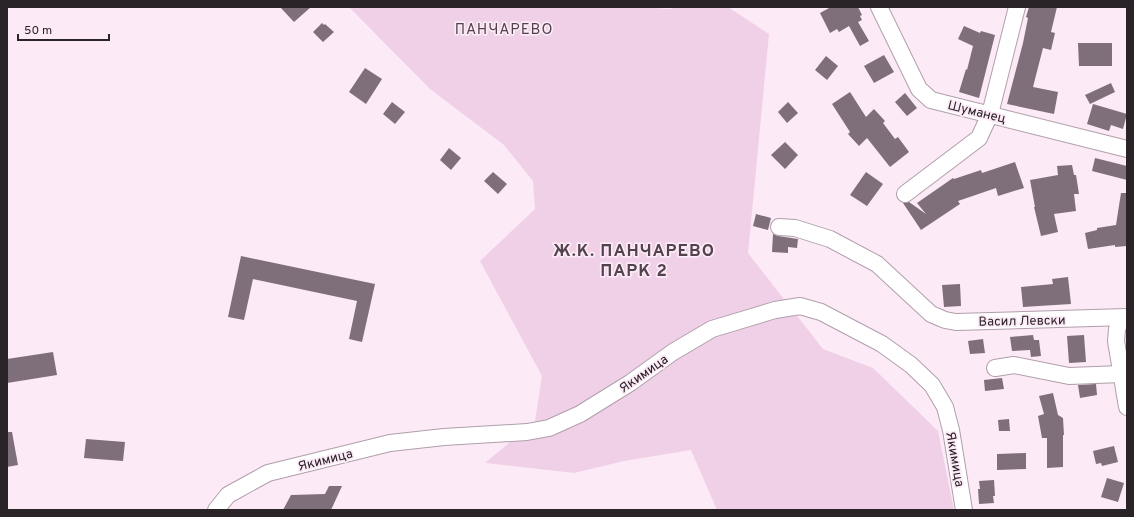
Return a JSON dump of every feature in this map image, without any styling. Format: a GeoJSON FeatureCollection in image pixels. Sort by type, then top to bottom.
{"type":"FeatureCollection","features":[{"type":"Feature","properties":{"kind":"street","name":"Шуманец"},"geometry":{"type":"LineString","coordinates":[[879,7],[919,89],[931,100],[1127,149]]}},
{"type":"Feature","properties":{"kind":"street"},"geometry":{"type":"LineString","coordinates":[[905,194],[979,138],[990,114],[1017,7]]}},
{"type":"Feature","properties":{"kind":"street","name":"Васил Левски"},"geometry":{"type":"LineString","coordinates":[[779,227],[795,228],[830,239],[877,264],[922,304],[931,314],[945,320],[956,322],[1124,318]]}},
{"type":"Feature","properties":{"kind":"street","name":"Якимица"},"geometry":{"type":"LineString","coordinates":[[216,510],[228,496],[268,473],[390,443],[444,437],[526,432],[549,428],[580,414],[630,383],[673,352],[712,329],[775,310],[800,306],[821,312],[882,344],[911,365],[932,385],[945,407],[952,430],[964,510]]}},
{"type":"Feature","properties":{"kind":"street"},"geometry":{"type":"LineString","coordinates":[[1124,318],[1117,329],[1116,341],[1127,407]]}},
{"type":"Feature","properties":{"kind":"street"},"geometry":{"type":"LineString","coordinates":[[995,368],[1014,365],[1069,376],[1122,374]]}},
{"type":"Feature","properties":{"kind":"shaded area"},"geometry":{"type":"Polygon","coordinates":[[[349,7],[640,7],[670,9],[678,7],[728,7],[769,34],[748,253],[823,349],[873,368],[938,431],[954,510],[717,510],[691,450],[624,461],[574,473],[485,463],[535,421],[542,376],[480,261],[535,209],[533,181],[504,145],[430,89],[349,7]]]}},
{"type":"Feature","properties":{"kind":"building"},"geometry":{"type":"Polygon","coordinates":[[[280,7],[311,7],[294,22],[280,7]]]}},
{"type":"Feature","properties":{"kind":"building"},"geometry":{"type":"Polygon","coordinates":[[[831,7],[858,7],[862,15],[860,16],[862,20],[858,22],[869,41],[860,46],[849,26],[839,32],[837,29],[830,33],[820,13],[831,7]]]}},
{"type":"Feature","properties":{"kind":"building"},"geometry":{"type":"Polygon","coordinates":[[[1029,7],[1057,7],[1051,32],[1055,33],[1051,50],[1043,48],[1033,87],[1058,92],[1054,114],[1007,104],[1023,43],[1028,18],[1026,17],[1029,7]]]}},
{"type":"Feature","properties":{"kind":"building"},"geometry":{"type":"Polygon","coordinates":[[[322,23],[334,32],[323,42],[313,32],[322,23]]]}},
{"type":"Feature","properties":{"kind":"building"},"geometry":{"type":"Polygon","coordinates":[[[964,26],[980,33],[981,31],[995,35],[979,98],[959,92],[966,69],[967,70],[973,46],[958,39],[964,26]]]}},
{"type":"Feature","properties":{"kind":"building"},"geometry":{"type":"Polygon","coordinates":[[[1078,43],[1112,43],[1112,66],[1079,66],[1078,43]]]}},
{"type":"Feature","properties":{"kind":"building"},"geometry":{"type":"Polygon","coordinates":[[[884,55],[894,72],[874,83],[864,66],[884,55]]]}},
{"type":"Feature","properties":{"kind":"building"},"geometry":{"type":"Polygon","coordinates":[[[826,56],[838,66],[827,80],[815,70],[826,56]]]}},
{"type":"Feature","properties":{"kind":"building"},"geometry":{"type":"Polygon","coordinates":[[[365,68],[382,79],[366,104],[349,92],[365,68]]]}},
{"type":"Feature","properties":{"kind":"building"},"geometry":{"type":"Polygon","coordinates":[[[1111,83],[1115,92],[1090,104],[1085,95],[1111,83]]]}},
{"type":"Feature","properties":{"kind":"building"},"geometry":{"type":"Polygon","coordinates":[[[850,92],[866,117],[874,109],[885,121],[883,123],[895,139],[898,137],[909,152],[890,167],[867,138],[859,146],[848,134],[850,132],[832,104],[850,92]]]}},
{"type":"Feature","properties":{"kind":"building"},"geometry":{"type":"Polygon","coordinates":[[[905,93],[917,108],[907,116],[895,102],[905,93]]]}},
{"type":"Feature","properties":{"kind":"building"},"geometry":{"type":"Polygon","coordinates":[[[392,102],[405,112],[395,124],[383,114],[392,102]]]}},
{"type":"Feature","properties":{"kind":"building"},"geometry":{"type":"Polygon","coordinates":[[[788,102],[798,113],[787,123],[778,112],[788,102]]]}},
{"type":"Feature","properties":{"kind":"building"},"geometry":{"type":"Polygon","coordinates":[[[1093,104],[1127,114],[1123,129],[1111,125],[1109,131],[1087,124],[1093,104]]]}},
{"type":"Feature","properties":{"kind":"building"},"geometry":{"type":"Polygon","coordinates":[[[785,142],[798,155],[785,169],[771,155],[785,142]]]}},
{"type":"Feature","properties":{"kind":"building"},"geometry":{"type":"Polygon","coordinates":[[[449,148],[461,158],[451,170],[440,160],[449,148]]]}},
{"type":"Feature","properties":{"kind":"building"},"geometry":{"type":"Polygon","coordinates":[[[1095,158],[1127,166],[1127,180],[1092,171],[1095,158]]]}},
{"type":"Feature","properties":{"kind":"building"},"geometry":{"type":"Polygon","coordinates":[[[1015,162],[1024,188],[998,196],[996,188],[958,201],[960,204],[921,230],[903,203],[909,202],[926,214],[917,203],[953,178],[954,179],[981,170],[982,173],[1015,162]]]}},
{"type":"Feature","properties":{"kind":"building"},"geometry":{"type":"Polygon","coordinates":[[[1072,165],[1074,175],[1076,175],[1079,194],[1074,194],[1076,211],[1054,214],[1058,232],[1041,236],[1034,207],[1030,180],[1058,175],[1057,166],[1072,165]]]}},
{"type":"Feature","properties":{"kind":"building"},"geometry":{"type":"Polygon","coordinates":[[[493,172],[507,184],[498,194],[484,181],[493,172]]]}},
{"type":"Feature","properties":{"kind":"building"},"geometry":{"type":"Polygon","coordinates":[[[866,172],[883,184],[867,206],[850,195],[866,172]]]}},
{"type":"Feature","properties":{"kind":"building"},"geometry":{"type":"Polygon","coordinates":[[[1121,193],[1127,193],[1127,246],[1115,247],[1115,245],[1088,249],[1085,233],[1097,230],[1097,228],[1116,225],[1121,193]]]}},
{"type":"Feature","properties":{"kind":"building"},"geometry":{"type":"Polygon","coordinates":[[[756,214],[771,218],[768,230],[753,226],[756,214]]]}},
{"type":"Feature","properties":{"kind":"building"},"geometry":{"type":"Polygon","coordinates":[[[773,234],[798,239],[797,248],[788,247],[788,253],[772,252],[773,234]]]}},
{"type":"Feature","properties":{"kind":"building"},"geometry":{"type":"Polygon","coordinates":[[[241,256],[375,284],[362,342],[349,339],[357,301],[253,279],[244,320],[228,317],[241,256]]]}},
{"type":"Feature","properties":{"kind":"building"},"geometry":{"type":"Polygon","coordinates":[[[1068,277],[1071,304],[1023,307],[1021,287],[1053,284],[1052,279],[1068,277]]]}},
{"type":"Feature","properties":{"kind":"building"},"geometry":{"type":"Polygon","coordinates":[[[960,284],[961,306],[944,307],[942,285],[960,284]]]}},
{"type":"Feature","properties":{"kind":"building"},"geometry":{"type":"Polygon","coordinates":[[[1033,335],[1034,340],[1039,340],[1041,356],[1031,357],[1030,350],[1012,351],[1010,337],[1033,335]]]}},
{"type":"Feature","properties":{"kind":"building"},"geometry":{"type":"Polygon","coordinates":[[[1084,335],[1086,362],[1069,363],[1067,336],[1084,335]]]}},
{"type":"Feature","properties":{"kind":"building"},"geometry":{"type":"Polygon","coordinates":[[[983,339],[985,353],[970,354],[968,341],[983,339]]]}},
{"type":"Feature","properties":{"kind":"building"},"geometry":{"type":"Polygon","coordinates":[[[53,352],[57,375],[7,383],[7,359],[53,352]]]}},
{"type":"Feature","properties":{"kind":"building"},"geometry":{"type":"Polygon","coordinates":[[[1002,378],[1004,389],[985,391],[984,380],[1002,378]]]}},
{"type":"Feature","properties":{"kind":"building"},"geometry":{"type":"Polygon","coordinates":[[[1096,384],[1097,395],[1080,398],[1078,385],[1096,384]]]}},
{"type":"Feature","properties":{"kind":"building"},"geometry":{"type":"Polygon","coordinates":[[[1053,393],[1058,415],[1063,418],[1063,467],[1047,468],[1047,438],[1042,438],[1038,416],[1044,414],[1039,396],[1053,393]]]}},
{"type":"Feature","properties":{"kind":"building"},"geometry":{"type":"Polygon","coordinates":[[[1009,419],[1010,431],[999,431],[998,420],[1009,419]]]}},
{"type":"Feature","properties":{"kind":"building"},"geometry":{"type":"Polygon","coordinates":[[[7,432],[12,432],[18,465],[7,467],[7,432]]]}},
{"type":"Feature","properties":{"kind":"building"},"geometry":{"type":"Polygon","coordinates":[[[86,439],[125,442],[123,461],[84,458],[86,439]]]}},
{"type":"Feature","properties":{"kind":"building"},"geometry":{"type":"Polygon","coordinates":[[[1114,446],[1118,462],[1102,466],[1101,463],[1096,464],[1093,451],[1114,446]]]}},
{"type":"Feature","properties":{"kind":"building"},"geometry":{"type":"Polygon","coordinates":[[[1026,453],[1026,469],[997,470],[997,454],[1026,453]]]}},
{"type":"Feature","properties":{"kind":"building"},"geometry":{"type":"Polygon","coordinates":[[[1107,478],[1124,483],[1118,502],[1101,497],[1107,478]]]}},
{"type":"Feature","properties":{"kind":"building"},"geometry":{"type":"Polygon","coordinates":[[[994,480],[994,503],[979,504],[979,481],[994,480]]]}},
{"type":"Feature","properties":{"kind":"building"},"geometry":{"type":"Polygon","coordinates":[[[329,486],[342,486],[331,510],[283,510],[291,495],[325,494],[329,486]]]}},
{"type":"Feature","properties":{"kind":"district","name":"ПАНЧАРЕВО"},"geometry":{"type":"Point","coordinates":[504,29]}},
{"type":"Feature","properties":{"kind":"district","name":"Ж.К. ПАНЧАРЕВО ПАРК 2"},"geometry":{"type":"Point","coordinates":[634,260]}}]}
